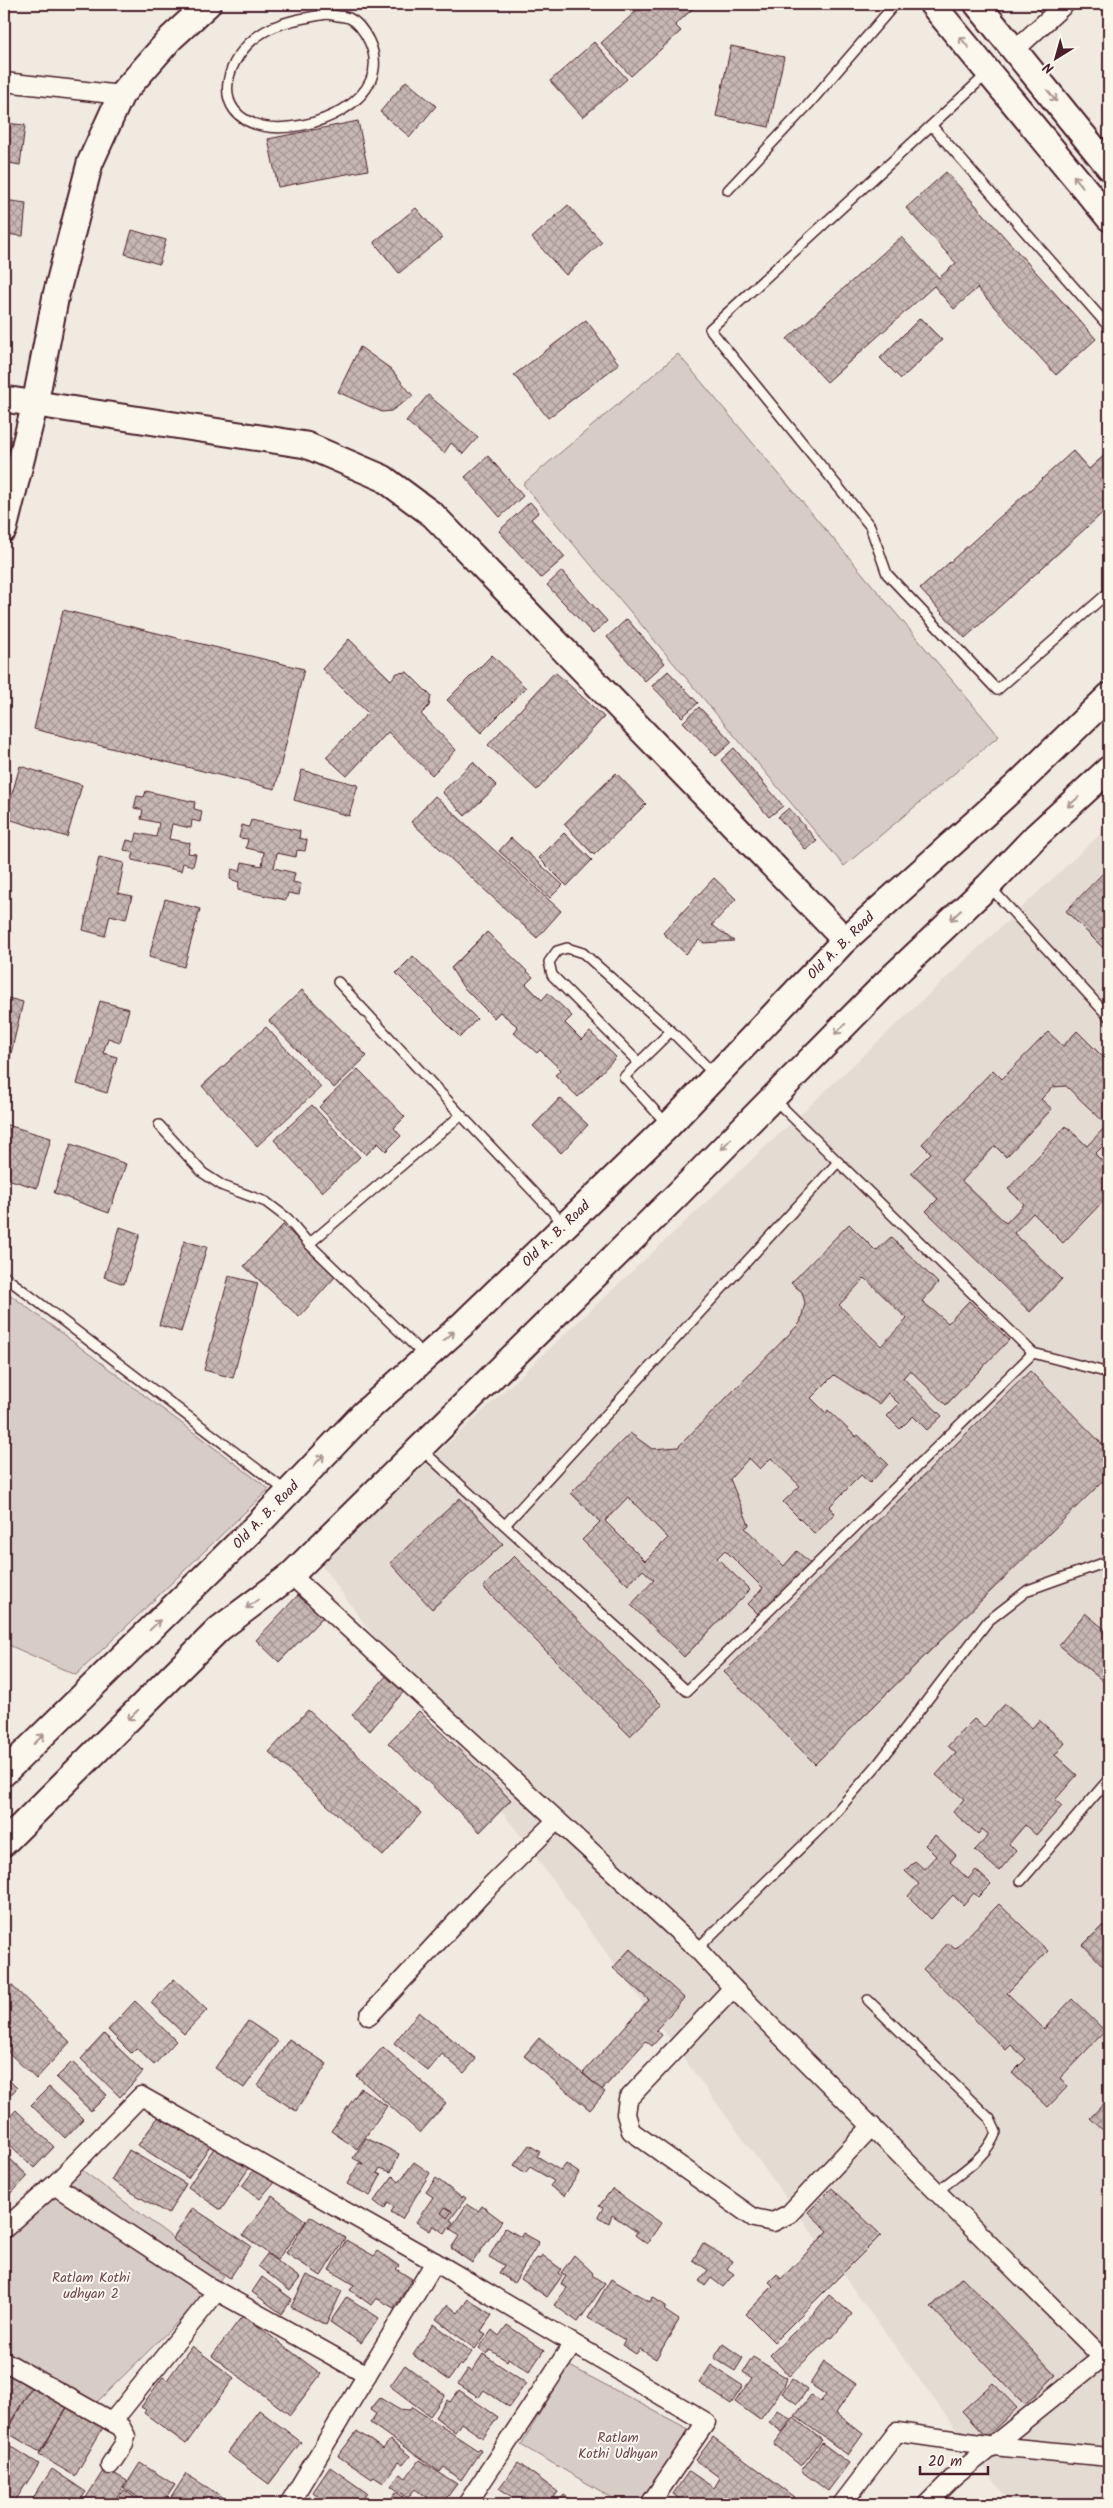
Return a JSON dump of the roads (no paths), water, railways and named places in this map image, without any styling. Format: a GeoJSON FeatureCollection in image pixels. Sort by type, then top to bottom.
{"type":"FeatureCollection","features":[{"type":"Feature","properties":{"kind":"main road"},"geometry":{"type":"LineString","coordinates":[[4,529],[35,404],[56,295],[90,163],[120,95],[171,38],[208,4]]}},
{"type":"Feature","properties":{"kind":"main road"},"geometry":{"type":"LineString","coordinates":[[932,4],[1109,218]]}},
{"type":"Feature","properties":{"kind":"main road"},"geometry":{"type":"LineString","coordinates":[[977,4],[1109,167]]}},
{"type":"Feature","properties":{"kind":"main road"},"geometry":{"type":"LineString","coordinates":[[4,399],[306,445],[383,478],[433,515],[845,940]]}},
{"type":"Feature","properties":{"kind":"main road","name":"Old A. B. Road"},"geometry":{"type":"LineString","coordinates":[[4,1773],[288,1493],[364,1413],[426,1357],[669,1125],[845,940],[1017,785],[1109,696]]}},
{"type":"Feature","properties":{"kind":"main road"},"geometry":{"type":"LineString","coordinates":[[4,1843],[219,1629],[291,1575],[677,1195],[772,1096],[935,936],[989,886],[1036,836],[1109,770]]}},
{"type":"Feature","properties":{"kind":"street"},"geometry":{"type":"LineString","coordinates":[[1015,50],[1065,4]]}},
{"type":"Feature","properties":{"kind":"street"},"geometry":{"type":"LineString","coordinates":[[4,82],[120,95]]}},
{"type":"Feature","properties":{"kind":"street"},"geometry":{"type":"LineString","coordinates":[[291,1575],[697,1949],[733,1988],[1107,2358],[955,2476],[927,2504]]}},
{"type":"Feature","properties":{"kind":"street"},"geometry":{"type":"LineString","coordinates":[[369,2016],[483,1893],[557,1820]]}},
{"type":"Feature","properties":{"kind":"street"},"geometry":{"type":"LineString","coordinates":[[733,1988],[628,2099],[626,2114],[631,2131],[754,2218],[773,2222],[789,2214],[872,2126]]}},
{"type":"Feature","properties":{"kind":"street"},"geometry":{"type":"LineString","coordinates":[[4,2230],[54,2185],[141,2096],[435,2262],[572,2345],[706,2422],[650,2504]]}},
{"type":"Feature","properties":{"kind":"street"},"geometry":{"type":"LineString","coordinates":[[54,2185],[217,2292],[367,2375]]}},
{"type":"Feature","properties":{"kind":"street"},"geometry":{"type":"LineString","coordinates":[[289,2504],[435,2262]]}},
{"type":"Feature","properties":{"kind":"street"},"geometry":{"type":"LineString","coordinates":[[112,2422],[217,2292]]}},
{"type":"Feature","properties":{"kind":"street"},"geometry":{"type":"LineString","coordinates":[[467,2504],[572,2345]]}},
{"type":"Feature","properties":{"kind":"street"},"geometry":{"type":"LineString","coordinates":[[4,2361],[121,2427],[126,2436],[124,2444],[110,2465]]}},
{"type":"Feature","properties":{"kind":"street"},"geometry":{"type":"LineString","coordinates":[[842,2504],[897,2432],[994,2446],[1109,2457]]}},
{"type":"Feature","properties":{"kind":"lane"},"geometry":{"type":"LineString","coordinates":[[322,4],[327,14]]}},
{"type":"Feature","properties":{"kind":"lane"},"geometry":{"type":"LineString","coordinates":[[728,190],[808,105],[895,4]]}},
{"type":"Feature","properties":{"kind":"lane"},"geometry":{"type":"LineString","coordinates":[[327,14],[350,18],[365,32],[374,51],[372,75],[366,89],[354,102],[339,113],[318,122],[293,128],[269,128],[246,122],[231,105],[226,82],[234,62],[246,44],[262,32],[282,24],[327,14]]}},
{"type":"Feature","properties":{"kind":"lane"},"geometry":{"type":"LineString","coordinates":[[989,72],[710,330],[870,526],[887,574],[997,690],[1109,592]]}},
{"type":"Feature","properties":{"kind":"lane"},"geometry":{"type":"LineString","coordinates":[[932,126],[1109,327]]}},
{"type":"Feature","properties":{"kind":"lane"},"geometry":{"type":"LineString","coordinates":[[989,886],[1109,1017]]}},
{"type":"Feature","properties":{"kind":"lane"},"geometry":{"type":"LineString","coordinates":[[638,1063],[552,975],[549,962],[557,951],[567,948],[583,953],[670,1031],[716,1076]]}},
{"type":"Feature","properties":{"kind":"lane"},"geometry":{"type":"LineString","coordinates":[[338,982],[565,1225]]}},
{"type":"Feature","properties":{"kind":"lane"},"geometry":{"type":"LineString","coordinates":[[669,1125],[624,1078],[670,1031]]}},
{"type":"Feature","properties":{"kind":"lane"},"geometry":{"type":"LineString","coordinates":[[772,1096],[1033,1353],[1109,1373]]}},
{"type":"Feature","properties":{"kind":"lane"},"geometry":{"type":"LineString","coordinates":[[309,1244],[461,1115]]}},
{"type":"Feature","properties":{"kind":"lane"},"geometry":{"type":"LineString","coordinates":[[159,1125],[202,1173],[223,1186],[266,1202],[287,1218],[309,1244],[426,1357]]}},
{"type":"Feature","properties":{"kind":"lane"},"geometry":{"type":"LineString","coordinates":[[505,1525],[838,1162]]}},
{"type":"Feature","properties":{"kind":"lane"},"geometry":{"type":"LineString","coordinates":[[4,1276],[288,1493]]}},
{"type":"Feature","properties":{"kind":"lane"},"geometry":{"type":"LineString","coordinates":[[420,1448],[687,1692],[1033,1353]]}},
{"type":"Feature","properties":{"kind":"lane"},"geometry":{"type":"LineString","coordinates":[[697,1949],[830,1819],[878,1764],[988,1621],[1028,1590],[1109,1561]]}},
{"type":"Feature","properties":{"kind":"lane"},"geometry":{"type":"LineString","coordinates":[[1020,1881],[1109,1779]]}},
{"type":"Feature","properties":{"kind":"lane"},"geometry":{"type":"LineString","coordinates":[[868,2000],[990,2119],[996,2132],[991,2145],[980,2158],[938,2191]]}},
{"type":"Feature","properties":{"kind":"park label","name":"Ratlam Kothi udhyan 2"},"geometry":{"type":"Point","coordinates":[91,2286]}},
{"type":"Feature","properties":{"kind":"park label","name":"Ratlam Kothi Udhyan"},"geometry":{"type":"Point","coordinates":[618,2446]}}]}
